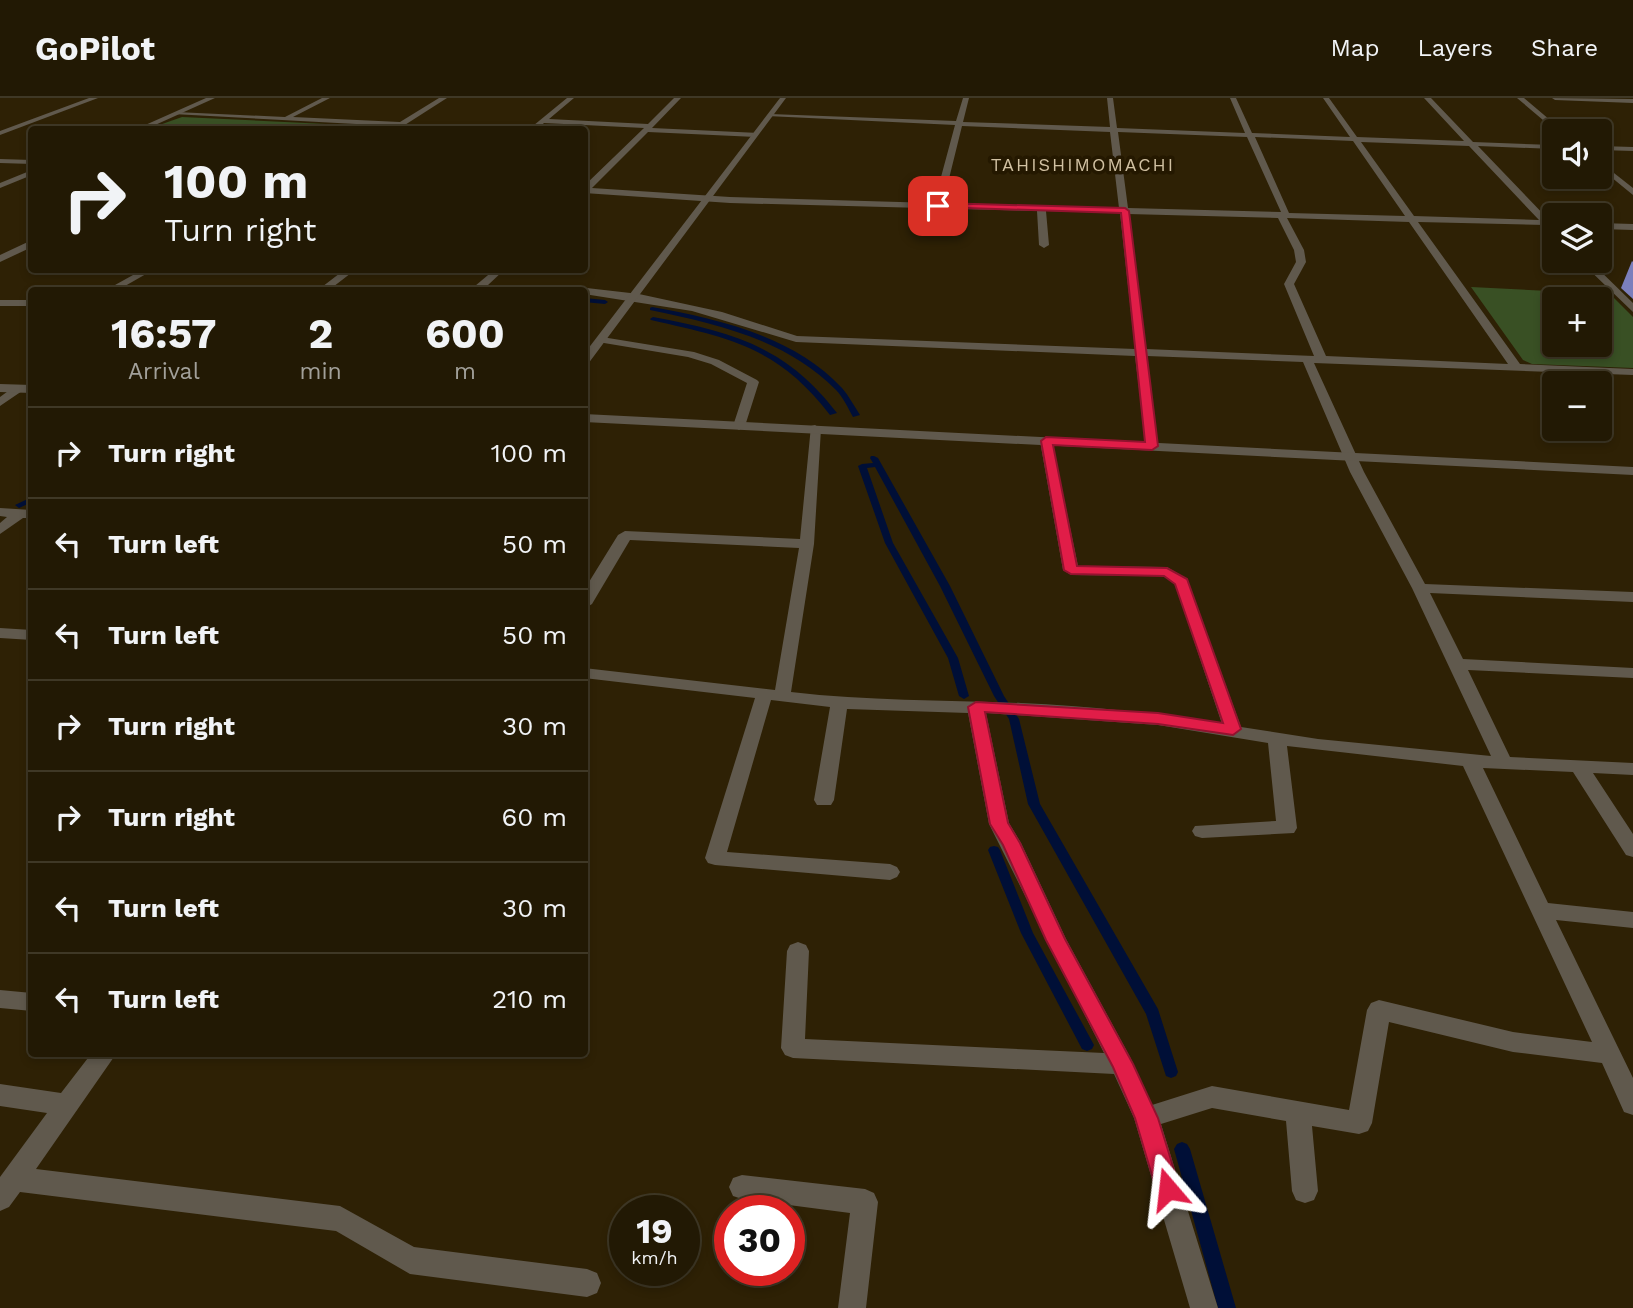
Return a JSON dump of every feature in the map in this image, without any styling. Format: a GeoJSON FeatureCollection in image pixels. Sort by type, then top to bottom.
{"type":"FeatureCollection","features":[{"type":"Feature","properties":{"kind":"street"},"geometry":{"type":"LineString","coordinates":[[0,133],[95,98]]}},
{"type":"Feature","properties":{"kind":"street"},"geometry":{"type":"LineString","coordinates":[[146,126],[212,98]]}},
{"type":"Feature","properties":{"kind":"street"},"geometry":{"type":"LineString","coordinates":[[285,119],[327,98]]}},
{"type":"Feature","properties":{"kind":"street"},"geometry":{"type":"LineString","coordinates":[[397,126],[444,98]]}},
{"type":"Feature","properties":{"kind":"street"},"geometry":{"type":"LineString","coordinates":[[535,126],[571,98]]}},
{"type":"Feature","properties":{"kind":"street"},"geometry":{"type":"LineString","coordinates":[[588,188],[678,98]]}},
{"type":"Feature","properties":{"kind":"street"},"geometry":{"type":"LineString","coordinates":[[588,354],[636,297],[783,98]]}},
{"type":"Feature","properties":{"kind":"street"},"geometry":{"type":"LineString","coordinates":[[938,206],[967,98]]}},
{"type":"Feature","properties":{"kind":"street"},"geometry":{"type":"LineString","coordinates":[[1110,98],[1152,446]]}},
{"type":"Feature","properties":{"kind":"street"},"geometry":{"type":"LineString","coordinates":[[1233,98],[1298,250],[1301,262],[1289,284],[1350,456],[1420,588],[1504,763]]}},
{"type":"Feature","properties":{"kind":"street"},"geometry":{"type":"LineString","coordinates":[[1326,98],[1516,368]]}},
{"type":"Feature","properties":{"kind":"street"},"geometry":{"type":"LineString","coordinates":[[1427,98],[1542,216]]}},
{"type":"Feature","properties":{"kind":"street"},"geometry":{"type":"LineString","coordinates":[[1520,98],[1545,119]]}},
{"type":"Feature","properties":{"kind":"street"},"geometry":{"type":"LineString","coordinates":[[1555,98],[1633,101]]}},
{"type":"Feature","properties":{"kind":"street"},"geometry":{"type":"LineString","coordinates":[[176,114],[400,124]]}},
{"type":"Feature","properties":{"kind":"street"},"geometry":{"type":"LineString","coordinates":[[770,116],[1542,147]]}},
{"type":"Feature","properties":{"kind":"street"},"geometry":{"type":"LineString","coordinates":[[541,121],[756,135]]}},
{"type":"Feature","properties":{"kind":"street"},"geometry":{"type":"LineString","coordinates":[[1612,148],[1633,149]]}},
{"type":"Feature","properties":{"kind":"street"},"geometry":{"type":"LineString","coordinates":[[0,161],[28,162]]}},
{"type":"Feature","properties":{"kind":"street"},"geometry":{"type":"LineString","coordinates":[[1612,174],[1633,192]]}},
{"type":"Feature","properties":{"kind":"street"},"geometry":{"type":"LineString","coordinates":[[0,186],[28,175]]}},
{"type":"Feature","properties":{"kind":"street"},"geometry":{"type":"LineString","coordinates":[[588,191],[710,198],[1411,219],[1542,226]]}},
{"type":"Feature","properties":{"kind":"street"},"geometry":{"type":"LineString","coordinates":[[1041,208],[1044,245]]}},
{"type":"Feature","properties":{"kind":"street"},"geometry":{"type":"LineString","coordinates":[[1612,226],[1633,227]]}},
{"type":"Feature","properties":{"kind":"street"},"geometry":{"type":"LineString","coordinates":[[0,259],[28,245]]}},
{"type":"Feature","properties":{"kind":"street"},"geometry":{"type":"LineString","coordinates":[[117,287],[142,273]]}},
{"type":"Feature","properties":{"kind":"street"},"geometry":{"type":"LineString","coordinates":[[327,287],[346,273]]}},
{"type":"Feature","properties":{"kind":"street"},"geometry":{"type":"LineString","coordinates":[[480,287],[496,273]]}},
{"type":"Feature","properties":{"kind":"street"},"geometry":{"type":"LineString","coordinates":[[1597,273],[1633,309]]}},
{"type":"Feature","properties":{"kind":"street"},"geometry":{"type":"LineString","coordinates":[[588,291],[717,312],[796,339],[1633,372]]}},
{"type":"Feature","properties":{"kind":"street"},"geometry":{"type":"LineString","coordinates":[[0,303],[28,303]]}},
{"type":"Feature","properties":{"kind":"street"},"geometry":{"type":"LineString","coordinates":[[602,340],[690,354],[715,362],[753,382],[739,426]]}},
{"type":"Feature","properties":{"kind":"street"},"geometry":{"type":"LineString","coordinates":[[0,388],[25,389]]}},
{"type":"Feature","properties":{"kind":"street"},"geometry":{"type":"LineString","coordinates":[[0,402],[25,389]]}},
{"type":"Feature","properties":{"kind":"street"},"geometry":{"type":"LineString","coordinates":[[588,418],[1633,471]]}},
{"type":"Feature","properties":{"kind":"street"},"geometry":{"type":"LineString","coordinates":[[815,429],[807,544],[773,696],[715,858],[890,872]]}},
{"type":"Feature","properties":{"kind":"street"},"geometry":{"type":"LineString","coordinates":[[1046,441],[1071,570],[1167,572],[1182,582],[1233,729]]}},
{"type":"Feature","properties":{"kind":"street"},"geometry":{"type":"LineString","coordinates":[[0,512],[25,514]]}},
{"type":"Feature","properties":{"kind":"street"},"geometry":{"type":"LineString","coordinates":[[0,530],[25,514]]}},
{"type":"Feature","properties":{"kind":"street"},"geometry":{"type":"LineString","coordinates":[[588,597],[625,535],[807,544]]}},
{"type":"Feature","properties":{"kind":"street"},"geometry":{"type":"LineString","coordinates":[[1420,588],[1633,597]]}},
{"type":"Feature","properties":{"kind":"street"},"geometry":{"type":"LineString","coordinates":[[0,633],[28,635]]}},
{"type":"Feature","properties":{"kind":"street"},"geometry":{"type":"LineString","coordinates":[[1457,664],[1633,673]]}},
{"type":"Feature","properties":{"kind":"street"},"geometry":{"type":"LineString","coordinates":[[588,673],[839,703],[985,707],[1158,719],[1233,729],[1318,745],[1470,761],[1633,769]]}},
{"type":"Feature","properties":{"kind":"street"},"geometry":{"type":"LineString","coordinates":[[824,800],[839,703]]}},
{"type":"Feature","properties":{"kind":"street"},"geometry":{"type":"LineString","coordinates":[[985,707],[999,824],[1011,843],[1056,940],[1122,1064],[1146,1118],[1204,1308]]}},
{"type":"Feature","properties":{"kind":"street"},"geometry":{"type":"LineString","coordinates":[[1202,831],[1287,828],[1277,738]]}},
{"type":"Feature","properties":{"kind":"street"},"geometry":{"type":"LineString","coordinates":[[1470,761],[1633,1104]]}},
{"type":"Feature","properties":{"kind":"street"},"geometry":{"type":"LineString","coordinates":[[1579,766],[1633,850]]}},
{"type":"Feature","properties":{"kind":"street"},"geometry":{"type":"LineString","coordinates":[[1539,910],[1633,920]]}},
{"type":"Feature","properties":{"kind":"street"},"geometry":{"type":"LineString","coordinates":[[799,951],[793,1048],[1122,1064]]}},
{"type":"Feature","properties":{"kind":"street"},"geometry":{"type":"LineString","coordinates":[[0,999],[28,1002]]}},
{"type":"Feature","properties":{"kind":"street"},"geometry":{"type":"LineString","coordinates":[[1146,1118],[1212,1097],[1359,1123],[1379,1010],[1513,1042],[1609,1054]]}},
{"type":"Feature","properties":{"kind":"street"},"geometry":{"type":"LineString","coordinates":[[7,1188],[102,1057]]}},
{"type":"Feature","properties":{"kind":"street"},"geometry":{"type":"LineString","coordinates":[[0,1095],[67,1105]]}},
{"type":"Feature","properties":{"kind":"street"},"geometry":{"type":"LineString","coordinates":[[1298,1112],[1305,1191]]}},
{"type":"Feature","properties":{"kind":"street"},"geometry":{"type":"LineString","coordinates":[[742,1187],[865,1202],[852,1308]]}},
{"type":"Feature","properties":{"kind":"street"},"geometry":{"type":"LineString","coordinates":[[7,1188],[340,1219],[410,1260],[587,1283]]}},
{"type":"Feature","properties":{"kind":"green space"},"geometry":{"type":"Polygon","coordinates":[[[182,117],[367,126],[156,126],[182,117]]]}},
{"type":"Feature","properties":{"kind":"green space"},"geometry":{"type":"Polygon","coordinates":[[[1471,287],[1542,291],[1542,357],[1612,357],[1612,296],[1633,317],[1633,368],[1532,364],[1523,360],[1471,287]]]}},
{"type":"Feature","properties":{"kind":"waterway"},"geometry":{"type":"LineString","coordinates":[[588,300],[605,302]]}},
{"type":"Feature","properties":{"kind":"waterway"},"geometry":{"type":"LineString","coordinates":[[652,309],[727,326],[776,345],[819,371],[841,391],[856,415]]}},
{"type":"Feature","properties":{"kind":"waterway"},"geometry":{"type":"LineString","coordinates":[[653,319],[705,330],[754,347],[797,373],[833,413]]}},
{"type":"Feature","properties":{"kind":"waterway"},"geometry":{"type":"LineString","coordinates":[[874,458],[945,586],[999,696],[1014,719],[1034,804],[1153,1013],[1171,1072]]}},
{"type":"Feature","properties":{"kind":"waterway"},"geometry":{"type":"LineString","coordinates":[[877,465],[862,466],[889,543],[953,658],[964,696]]}},
{"type":"Feature","properties":{"kind":"waterway"},"geometry":{"type":"LineString","coordinates":[[19,505],[28,501]]}},
{"type":"Feature","properties":{"kind":"waterway"},"geometry":{"type":"LineString","coordinates":[[994,850],[1027,933],[1087,1045]]}},
{"type":"Feature","properties":{"kind":"waterway"},"geometry":{"type":"LineString","coordinates":[[1182,1149],[1227,1308]]}},
{"type":"Feature","properties":{"kind":"district","name":"TAHISHIMOMACHI"},"geometry":{"type":"Point","coordinates":[1083,165]}},
{"type":"Feature","properties":{"kind":"route"},"geometry":{"type":"LineString","coordinates":[[938,206],[1125,211],[1152,446],[1046,441],[1071,570],[1167,572],[1182,582],[1233,729],[1158,719],[976,707],[999,824],[1011,843],[1056,940],[1122,1064],[1146,1118],[1168,1189]]}}]}
